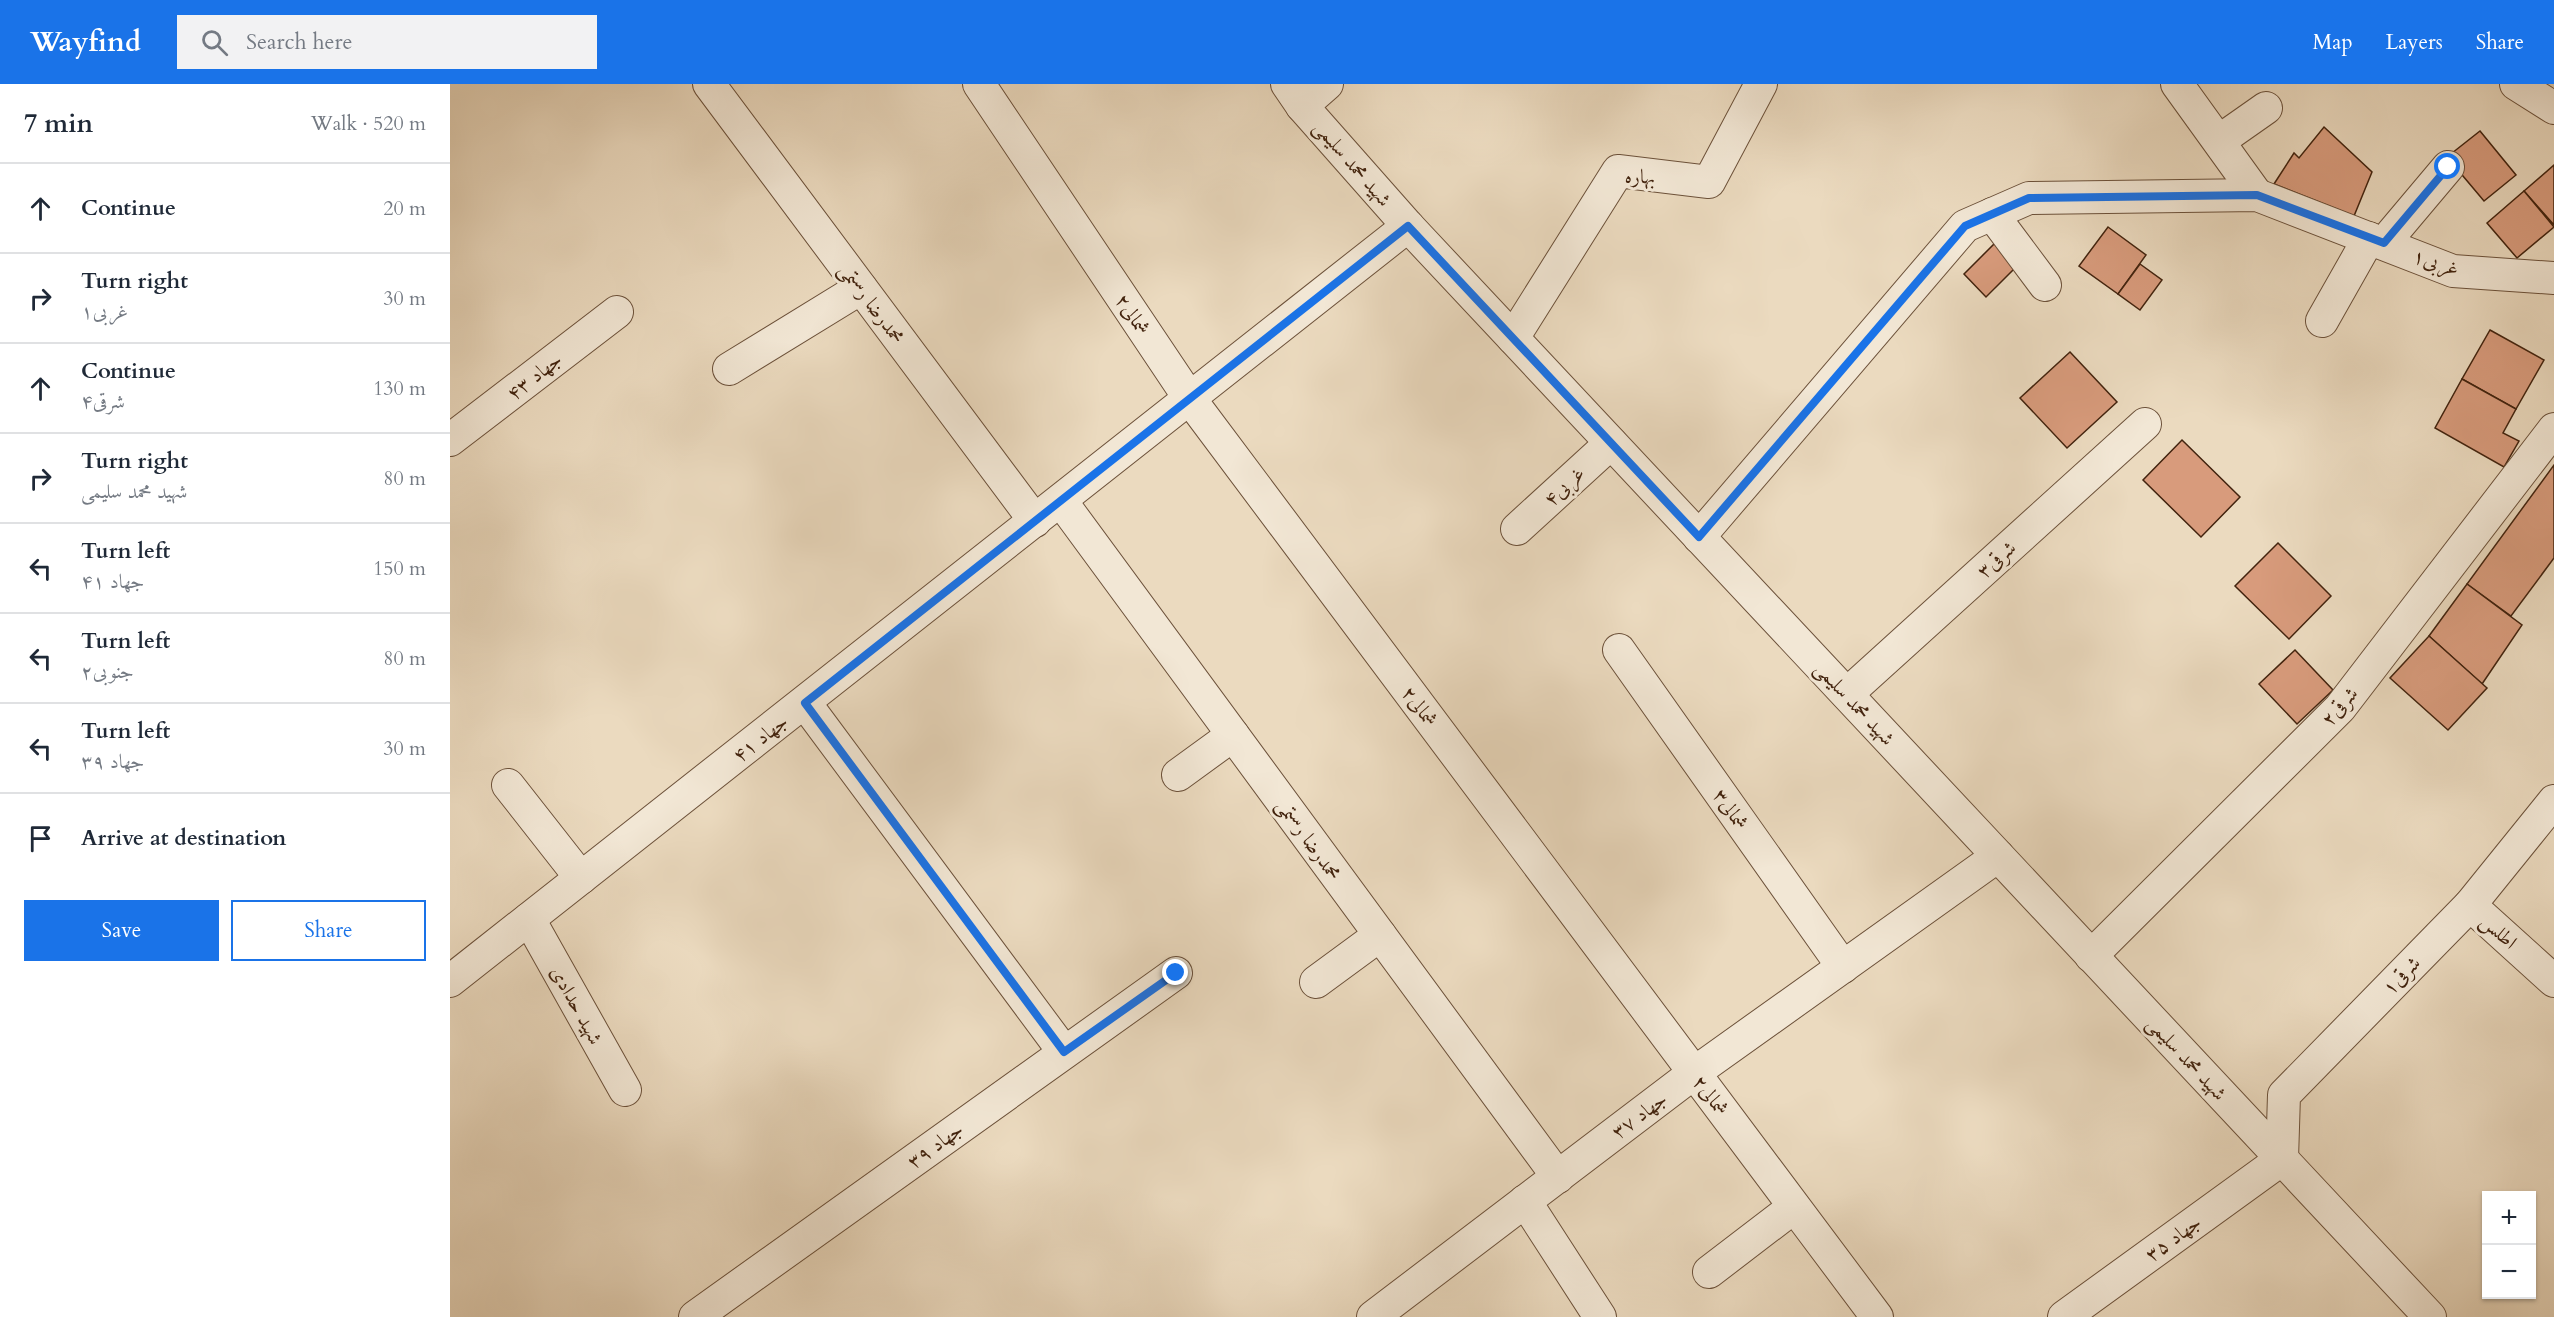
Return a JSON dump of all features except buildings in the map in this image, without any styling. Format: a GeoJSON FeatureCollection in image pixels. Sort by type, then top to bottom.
{"type":"FeatureCollection","features":[{"type":"Feature","properties":{"kind":"street","name":"محمدرضا رستمی"},"geometry":{"type":"LineString","coordinates":[[710,84],[1035,521]]}},
{"type":"Feature","properties":{"kind":"street","name":"شمالی۲"},"geometry":{"type":"LineString","coordinates":[[979,84],[1190,399],[1794,1207],[1872,1315]]}},
{"type":"Feature","properties":{"kind":"street"},"geometry":{"type":"LineString","coordinates":[[1294,95],[1327,84]]}},
{"type":"Feature","properties":{"kind":"street","name":"بهاره"},"geometry":{"type":"LineString","coordinates":[[1513,338],[1618,171],[1709,182],[1761,84]]}},
{"type":"Feature","properties":{"kind":"street"},"geometry":{"type":"LineString","coordinates":[[2176,84],[2257,195]]}},
{"type":"Feature","properties":{"kind":"street"},"geometry":{"type":"LineString","coordinates":[[2516,84],[2554,108]]}},
{"type":"Feature","properties":{"kind":"street","name":"شهید محمد سلیمی"},"geometry":{"type":"LineString","coordinates":[[1294,95],[1408,226],[2430,1317]]}},
{"type":"Feature","properties":{"kind":"street"},"geometry":{"type":"LineString","coordinates":[[2218,141],[2266,108]]}},
{"type":"Feature","properties":{"kind":"street"},"geometry":{"type":"LineString","coordinates":[[2322,321],[2376,241],[2448,167]]}},
{"type":"Feature","properties":{"kind":"street"},"geometry":{"type":"LineString","coordinates":[[1699,537],[1965,226],[2029,198],[2257,195]]}},
{"type":"Feature","properties":{"kind":"street","name":"غربی۱"},"geometry":{"type":"LineString","coordinates":[[2257,195],[2453,271],[2554,278]]}},
{"type":"Feature","properties":{"kind":"street"},"geometry":{"type":"LineString","coordinates":[[1992,214],[2045,285]]}},
{"type":"Feature","properties":{"kind":"street","name":"جهاد ۴۱"},"geometry":{"type":"LineString","coordinates":[[450,981],[1408,226]]}},
{"type":"Feature","properties":{"kind":"street"},"geometry":{"type":"LineString","coordinates":[[729,369],[861,288]]}},
{"type":"Feature","properties":{"kind":"street","name":"جهاد ۴۳"},"geometry":{"type":"LineString","coordinates":[[450,440],[617,312]]}},
{"type":"Feature","properties":{"kind":"street","name":"شرقی۳"},"geometry":{"type":"LineString","coordinates":[[1847,694],[2145,424]]}},
{"type":"Feature","properties":{"kind":"street","name":"شرقی۲"},"geometry":{"type":"LineString","coordinates":[[2091,956],[2340,708],[2554,429]]}},
{"type":"Feature","properties":{"kind":"street","name":"غربی۴"},"geometry":{"type":"LineString","coordinates":[[1517,529],[1611,443]]}},
{"type":"Feature","properties":{"kind":"street","name":"محمدرضا رستمی"},"geometry":{"type":"LineString","coordinates":[[1061,501],[1558,1177]]}},
{"type":"Feature","properties":{"kind":"street","name":"شمالی۳"},"geometry":{"type":"LineString","coordinates":[[1619,650],[1843,967]]}},
{"type":"Feature","properties":{"kind":"street"},"geometry":{"type":"LineString","coordinates":[[805,703],[1064,1052]]}},
{"type":"Feature","properties":{"kind":"street"},"geometry":{"type":"LineString","coordinates":[[1178,775],[1233,735]]}},
{"type":"Feature","properties":{"kind":"street"},"geometry":{"type":"LineString","coordinates":[[508,785],[581,878]]}},
{"type":"Feature","properties":{"kind":"street","name":"شرقی۱"},"geometry":{"type":"LineString","coordinates":[[2282,1159],[2284,1095],[2470,905],[2554,801]]}},
{"type":"Feature","properties":{"kind":"street","name":"جهاد ۳۷"},"geometry":{"type":"LineString","coordinates":[[1373,1317],[1694,1073],[1998,855]]}},
{"type":"Feature","properties":{"kind":"street","name":"اطلس"},"geometry":{"type":"LineString","coordinates":[[2470,905],[2554,981]]}},
{"type":"Feature","properties":{"kind":"street","name":"شهید حدادی"},"geometry":{"type":"LineString","coordinates":[[529,919],[625,1090]]}},
{"type":"Feature","properties":{"kind":"street"},"geometry":{"type":"LineString","coordinates":[[1316,982],[1380,935]]}},
{"type":"Feature","properties":{"kind":"street","name":"جهاد ۳۹"},"geometry":{"type":"LineString","coordinates":[[695,1317],[1176,973]]}},
{"type":"Feature","properties":{"kind":"street","name":"جهاد ۳۵"},"geometry":{"type":"LineString","coordinates":[[2064,1317],[2282,1159]]}},
{"type":"Feature","properties":{"kind":"street"},"geometry":{"type":"LineString","coordinates":[[1525,1201],[1600,1317]]}},
{"type":"Feature","properties":{"kind":"street"},"geometry":{"type":"LineString","coordinates":[[1709,1272],[1794,1207]]}},
{"type":"Feature","properties":{"kind":"route"},"geometry":{"type":"LineString","coordinates":[[1176,973],[1064,1052],[805,703],[1408,226],[1699,537],[1965,226],[2029,198],[2257,195],[2384,243],[2448,167]]}}]}
